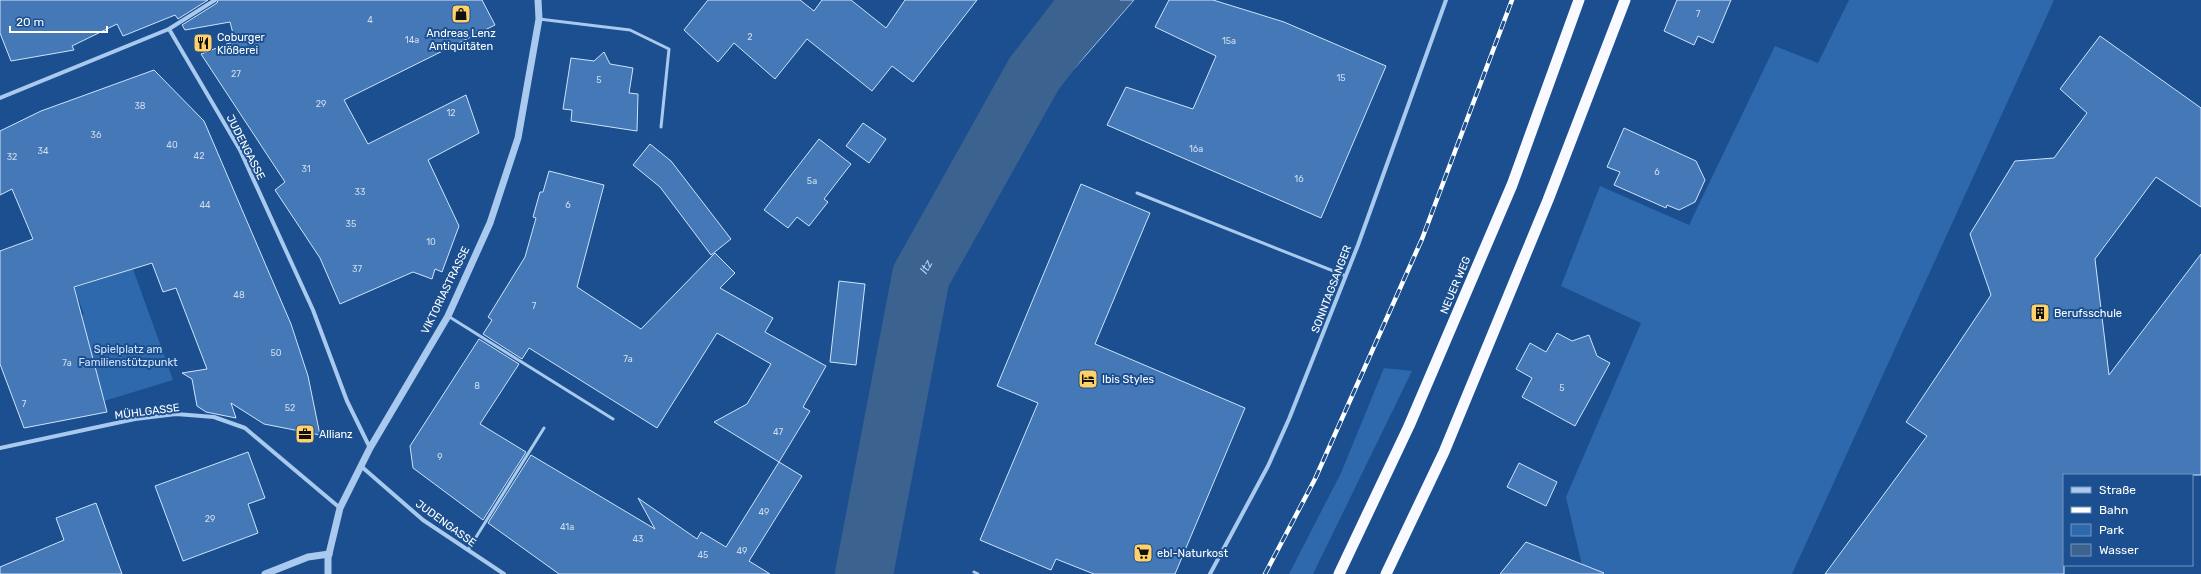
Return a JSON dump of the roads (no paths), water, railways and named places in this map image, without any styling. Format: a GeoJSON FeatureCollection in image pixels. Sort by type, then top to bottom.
{"type":"FeatureCollection","features":[{"type":"Feature","properties":{"kind":"highway","name":"NEUER WEG"},"geometry":{"type":"LineString","coordinates":[[1339,574],[1409,426],[1512,185],[1579,0]]}},
{"type":"Feature","properties":{"kind":"highway"},"geometry":{"type":"LineString","coordinates":[[1386,574],[1444,452],[1548,200],[1625,0]]}},
{"type":"Feature","properties":{"kind":"street"},"geometry":{"type":"LineString","coordinates":[[0,97],[169,29],[215,0]]}},
{"type":"Feature","properties":{"kind":"street","name":"VIKTORIASTRASSE"},"geometry":{"type":"LineString","coordinates":[[328,574],[329,554],[340,508],[362,467],[370,448],[448,316],[490,223],[518,138],[539,19],[538,0]]}},
{"type":"Feature","properties":{"kind":"street","name":"SONNTAGSANGER"},"geometry":{"type":"LineString","coordinates":[[1210,574],[1268,466],[1289,420],[1346,276],[1446,0]]}},
{"type":"Feature","properties":{"kind":"street","name":"JUDENGASSE"},"geometry":{"type":"LineString","coordinates":[[169,29],[240,150],[313,310],[347,401],[370,448]]}},
{"type":"Feature","properties":{"kind":"street","name":"MÜHLGASSE"},"geometry":{"type":"LineString","coordinates":[[0,448],[135,419],[176,414],[214,417],[244,428],[340,508]]}},
{"type":"Feature","properties":{"kind":"street","name":"JUDENGASSE"},"geometry":{"type":"LineString","coordinates":[[362,467],[423,520],[504,574]]}},
{"type":"Feature","properties":{"kind":"street"},"geometry":{"type":"LineString","coordinates":[[266,574],[308,558],[329,554]]}},
{"type":"Feature","properties":{"kind":"lane"},"geometry":{"type":"LineString","coordinates":[[539,19],[630,30],[669,49],[661,127]]}},
{"type":"Feature","properties":{"kind":"lane"},"geometry":{"type":"LineString","coordinates":[[1137,193],[1346,276]]}},
{"type":"Feature","properties":{"kind":"lane"},"geometry":{"type":"LineString","coordinates":[[448,316],[613,419]]}},
{"type":"Feature","properties":{"kind":"lane"},"geometry":{"type":"LineString","coordinates":[[468,550],[544,428]]}},
{"type":"Feature","properties":{"kind":"lane"},"geometry":{"type":"LineString","coordinates":[[974,572],[978,574]]}},
{"type":"Feature","properties":{"kind":"water"},"geometry":{"type":"Polygon","coordinates":[[[1065,0],[1134,0],[1073,70],[1036,35],[1065,0]]]}},
{"type":"Feature","properties":{"kind":"waterway","name":"Itz"},"geometry":{"type":"LineString","coordinates":[[864,574],[921,276],[1034,74],[1091,0]]}},
{"type":"Feature","properties":{"kind":"railway"},"geometry":{"type":"LineString","coordinates":[[1265,574],[1315,479],[1422,239],[1512,0]]}},
{"type":"Feature","properties":{"kind":"place","name":"Andreas Lenz Antiquitäten"},"geometry":{"type":"Point","coordinates":[461,14]}},
{"type":"Feature","properties":{"kind":"place","name":"Coburger Klößerei"},"geometry":{"type":"Point","coordinates":[203,43]}},
{"type":"Feature","properties":{"kind":"place","name":"Berufsschule"},"geometry":{"type":"Point","coordinates":[2040,313]}},
{"type":"Feature","properties":{"kind":"place","name":"Ibis Styles"},"geometry":{"type":"Point","coordinates":[1088,379]}},
{"type":"Feature","properties":{"kind":"place","name":"Allianz"},"geometry":{"type":"Point","coordinates":[305,434]}},
{"type":"Feature","properties":{"kind":"place","name":"ebl-Naturkost"},"geometry":{"type":"Point","coordinates":[1143,553]}},
{"type":"Feature","properties":{"kind":"park label","name":"Spielplatz am Familienstützpunkt"},"geometry":{"type":"Point","coordinates":[128,355]}}]}
